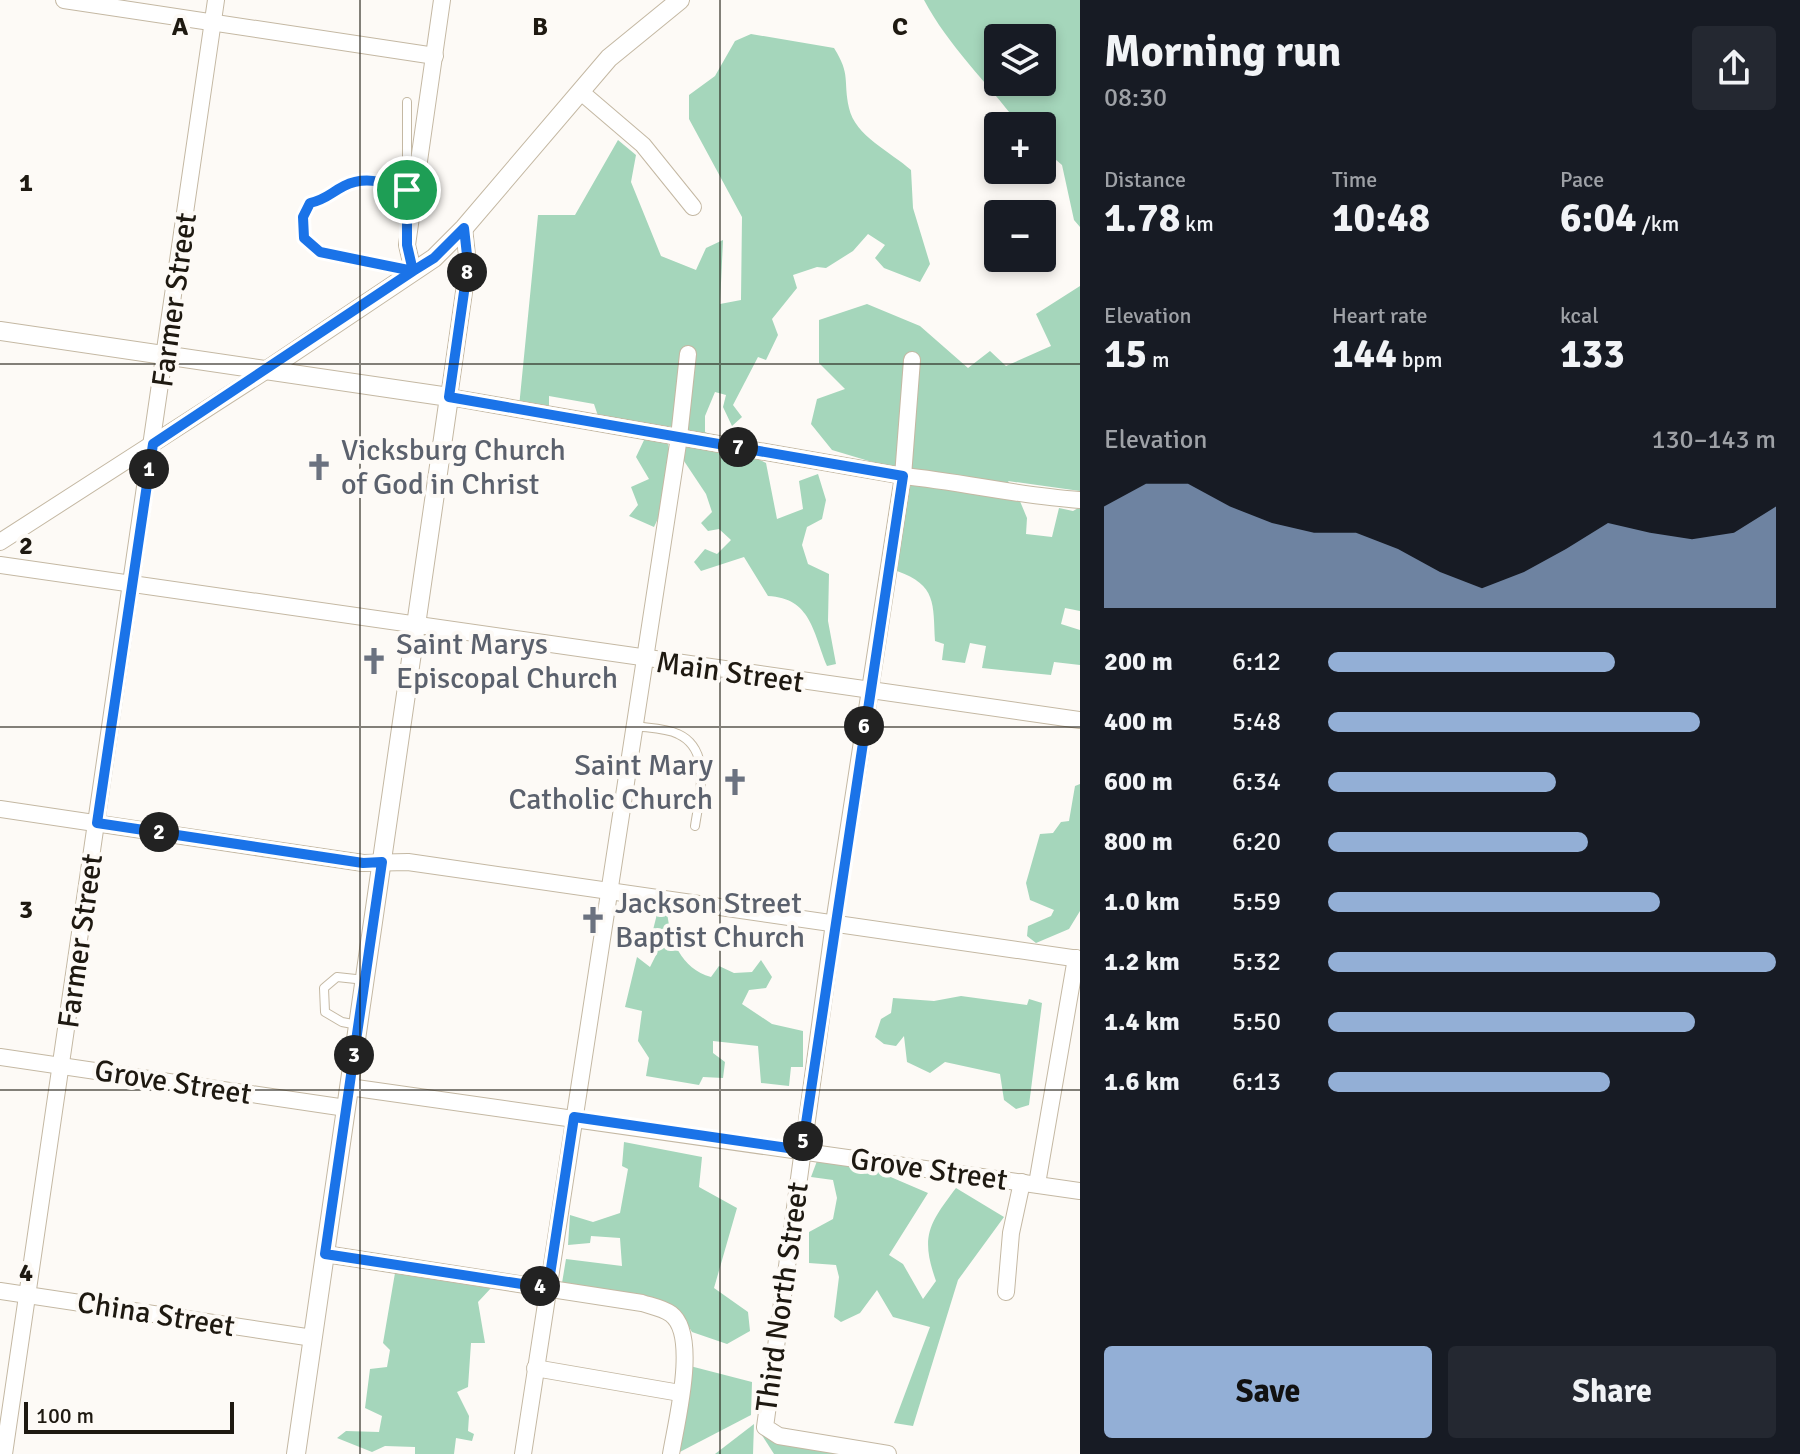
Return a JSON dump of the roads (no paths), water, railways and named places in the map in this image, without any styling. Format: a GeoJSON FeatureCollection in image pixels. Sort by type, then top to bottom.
{"type":"FeatureCollection","features":[{"type":"Feature","properties":{"kind":"street"},"geometry":{"type":"LineString","coordinates":[[64,0],[435,56]]}},
{"type":"Feature","properties":{"kind":"street","name":"Farmer Street"},"geometry":{"type":"LineString","coordinates":[[4,1454],[167,355],[216,0]]}},
{"type":"Feature","properties":{"kind":"street"},"geometry":{"type":"LineString","coordinates":[[413,271],[407,245],[442,0]]}},
{"type":"Feature","properties":{"kind":"street"},"geometry":{"type":"LineString","coordinates":[[0,542],[434,258],[464,228],[628,40],[680,0]]}},
{"type":"Feature","properties":{"kind":"street"},"geometry":{"type":"LineString","coordinates":[[581,92],[643,145],[693,207]]}},
{"type":"Feature","properties":{"kind":"street"},"geometry":{"type":"LineString","coordinates":[[296,1454],[468,264],[464,228]]}},
{"type":"Feature","properties":{"kind":"street"},"geometry":{"type":"LineString","coordinates":[[0,331],[449,397],[903,476],[956,481],[1027,496],[1080,500]]}},
{"type":"Feature","properties":{"kind":"street"},"geometry":{"type":"LineString","coordinates":[[523,1454],[679,437],[688,354]]}},
{"type":"Feature","properties":{"kind":"street","name":"Third North Street"},"geometry":{"type":"LineString","coordinates":[[888,1454],[779,1436],[765,1427],[834,923],[903,476],[912,360]]}},
{"type":"Feature","properties":{"kind":"street","name":"Main Street"},"geometry":{"type":"LineString","coordinates":[[0,565],[1080,720]]}},
{"type":"Feature","properties":{"kind":"street"},"geometry":{"type":"LineString","coordinates":[[0,809],[363,863],[408,862],[1078,958],[1030,1183],[1011,1233],[1006,1292]]}},
{"type":"Feature","properties":{"kind":"street","name":"Grove Street"},"geometry":{"type":"LineString","coordinates":[[0,1057],[346,1108]]}},
{"type":"Feature","properties":{"kind":"street","name":"Grove Street"},"geometry":{"type":"LineString","coordinates":[[349,1087],[1080,1191]]}},
{"type":"Feature","properties":{"kind":"street"},"geometry":{"type":"LineString","coordinates":[[325,1254],[642,1303],[672,1314],[682,1326],[684,1337],[671,1454]]}},
{"type":"Feature","properties":{"kind":"street","name":"China Street"},"geometry":{"type":"LineString","coordinates":[[0,1291],[313,1338]]}},
{"type":"Feature","properties":{"kind":"street"},"geometry":{"type":"LineString","coordinates":[[535,1368],[680,1393]]}},
{"type":"Feature","properties":{"kind":"lane"},"geometry":{"type":"LineString","coordinates":[[407,102],[407,245]]}},
{"type":"Feature","properties":{"kind":"lane"},"geometry":{"type":"LineString","coordinates":[[407,190],[374,179],[341,187],[329,199],[310,203],[303,217],[304,238],[320,252],[413,271]]}},
{"type":"Feature","properties":{"kind":"lane"},"geometry":{"type":"LineString","coordinates":[[634,726],[679,734],[690,744],[702,776],[695,826]]}},
{"type":"Feature","properties":{"kind":"lane"},"geometry":{"type":"LineString","coordinates":[[358,1025],[325,1012],[324,988],[337,977],[365,980]]}},
{"type":"Feature","properties":{"kind":"place","name":"Vicksburg Church of God in Christ"},"geometry":{"type":"Point","coordinates":[319,467]}},
{"type":"Feature","properties":{"kind":"place","name":"Saint Marys Episcopal Church"},"geometry":{"type":"Point","coordinates":[374,661]}},
{"type":"Feature","properties":{"kind":"place","name":"Saint Mary Catholic Church"},"geometry":{"type":"Point","coordinates":[735,782]}},
{"type":"Feature","properties":{"kind":"place","name":"Jackson Street Baptist Church"},"geometry":{"type":"Point","coordinates":[593,920]}}]}
